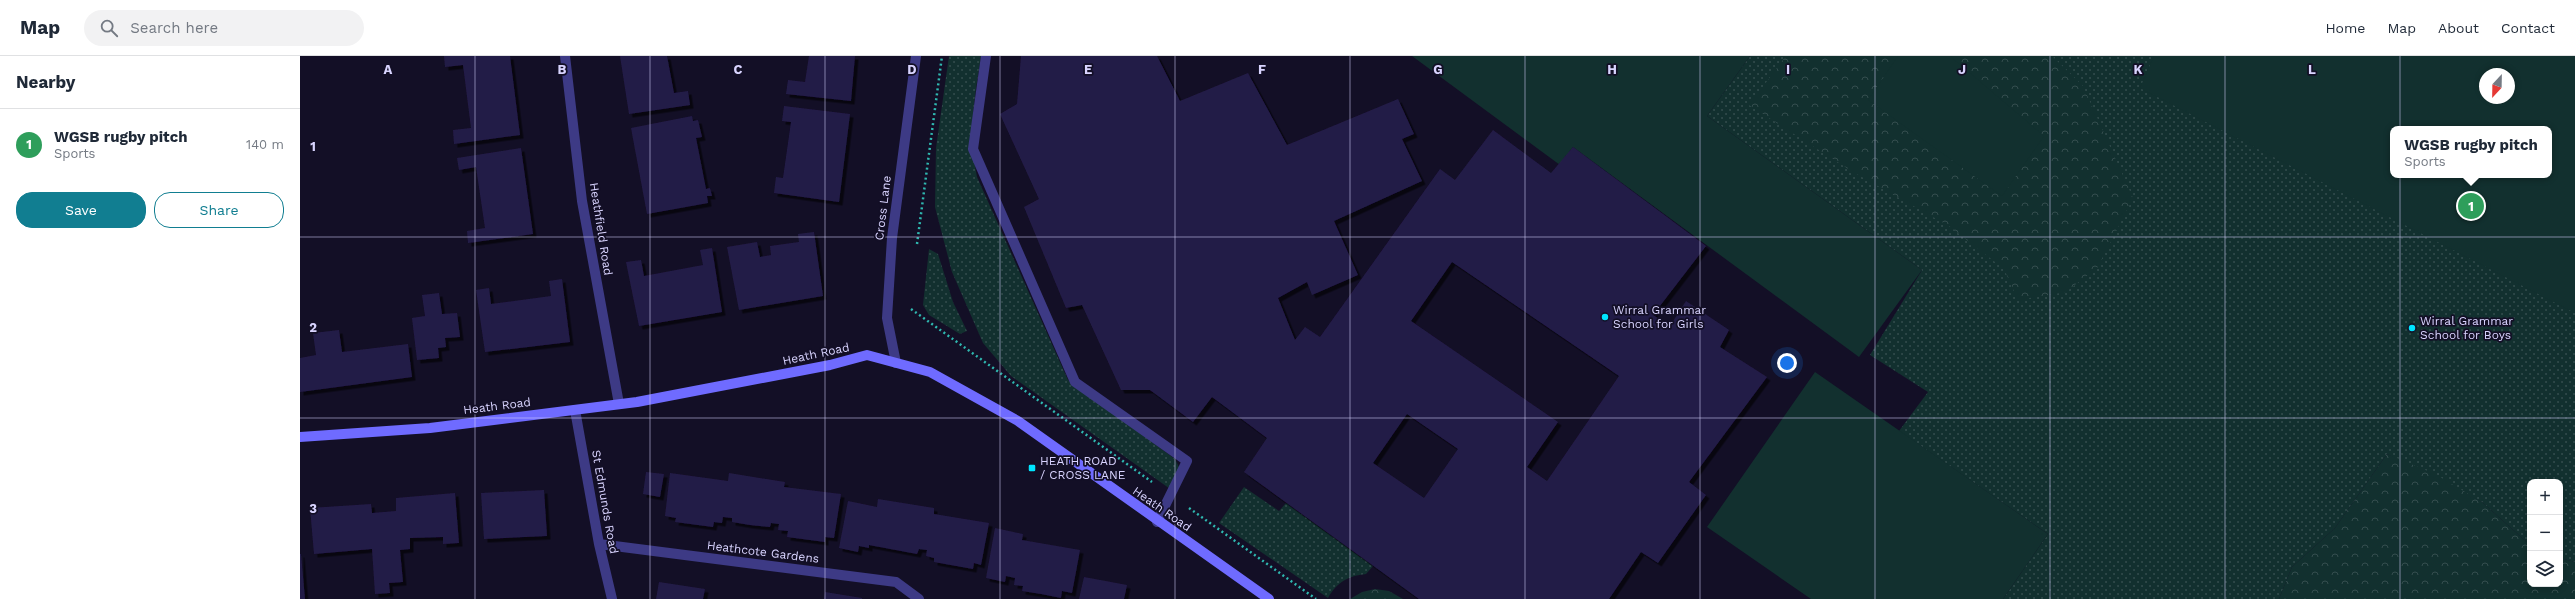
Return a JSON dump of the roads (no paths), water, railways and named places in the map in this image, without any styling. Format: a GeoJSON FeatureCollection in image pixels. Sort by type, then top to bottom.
{"type":"FeatureCollection","features":[{"type":"Feature","properties":{"kind":"street","name":"Heathfield Road"},"geometry":{"type":"LineString","coordinates":[[564,56],[582,201],[619,404]]}},
{"type":"Feature","properties":{"kind":"street","name":"Cross Lane"},"geometry":{"type":"LineString","coordinates":[[896,363],[887,318],[892,245],[916,56]]}},
{"type":"Feature","properties":{"kind":"street"},"geometry":{"type":"LineString","coordinates":[[986,56],[973,150],[1075,382],[1186,461],[1157,522]]}},
{"type":"Feature","properties":{"kind":"street","name":"Heath Road"},"geometry":{"type":"LineString","coordinates":[[300,437],[430,428],[619,404],[830,365],[867,355],[930,372],[1018,422],[1157,522],[1269,599]]}},
{"type":"Feature","properties":{"kind":"street","name":"St Edmunds Road"},"geometry":{"type":"LineString","coordinates":[[576,410],[599,544],[612,599]]}},
{"type":"Feature","properties":{"kind":"street","name":"Heathcote Gardens"},"geometry":{"type":"LineString","coordinates":[[599,544],[896,582],[918,599]]}},
{"type":"Feature","properties":{"kind":"place","name":"WGSB rugby pitch"},"geometry":{"type":"Point","coordinates":[2471,206]}},
{"type":"Feature","properties":{"kind":"place","name":"Wirral Grammar School for Girls"},"geometry":{"type":"Point","coordinates":[1605,317]}},
{"type":"Feature","properties":{"kind":"place","name":"Wirral Grammar School for Boys"},"geometry":{"type":"Point","coordinates":[2412,328]}},
{"type":"Feature","properties":{"kind":"place","name":"HEATH ROAD / CROSS LANE"},"geometry":{"type":"Point","coordinates":[1032,468]}}]}
